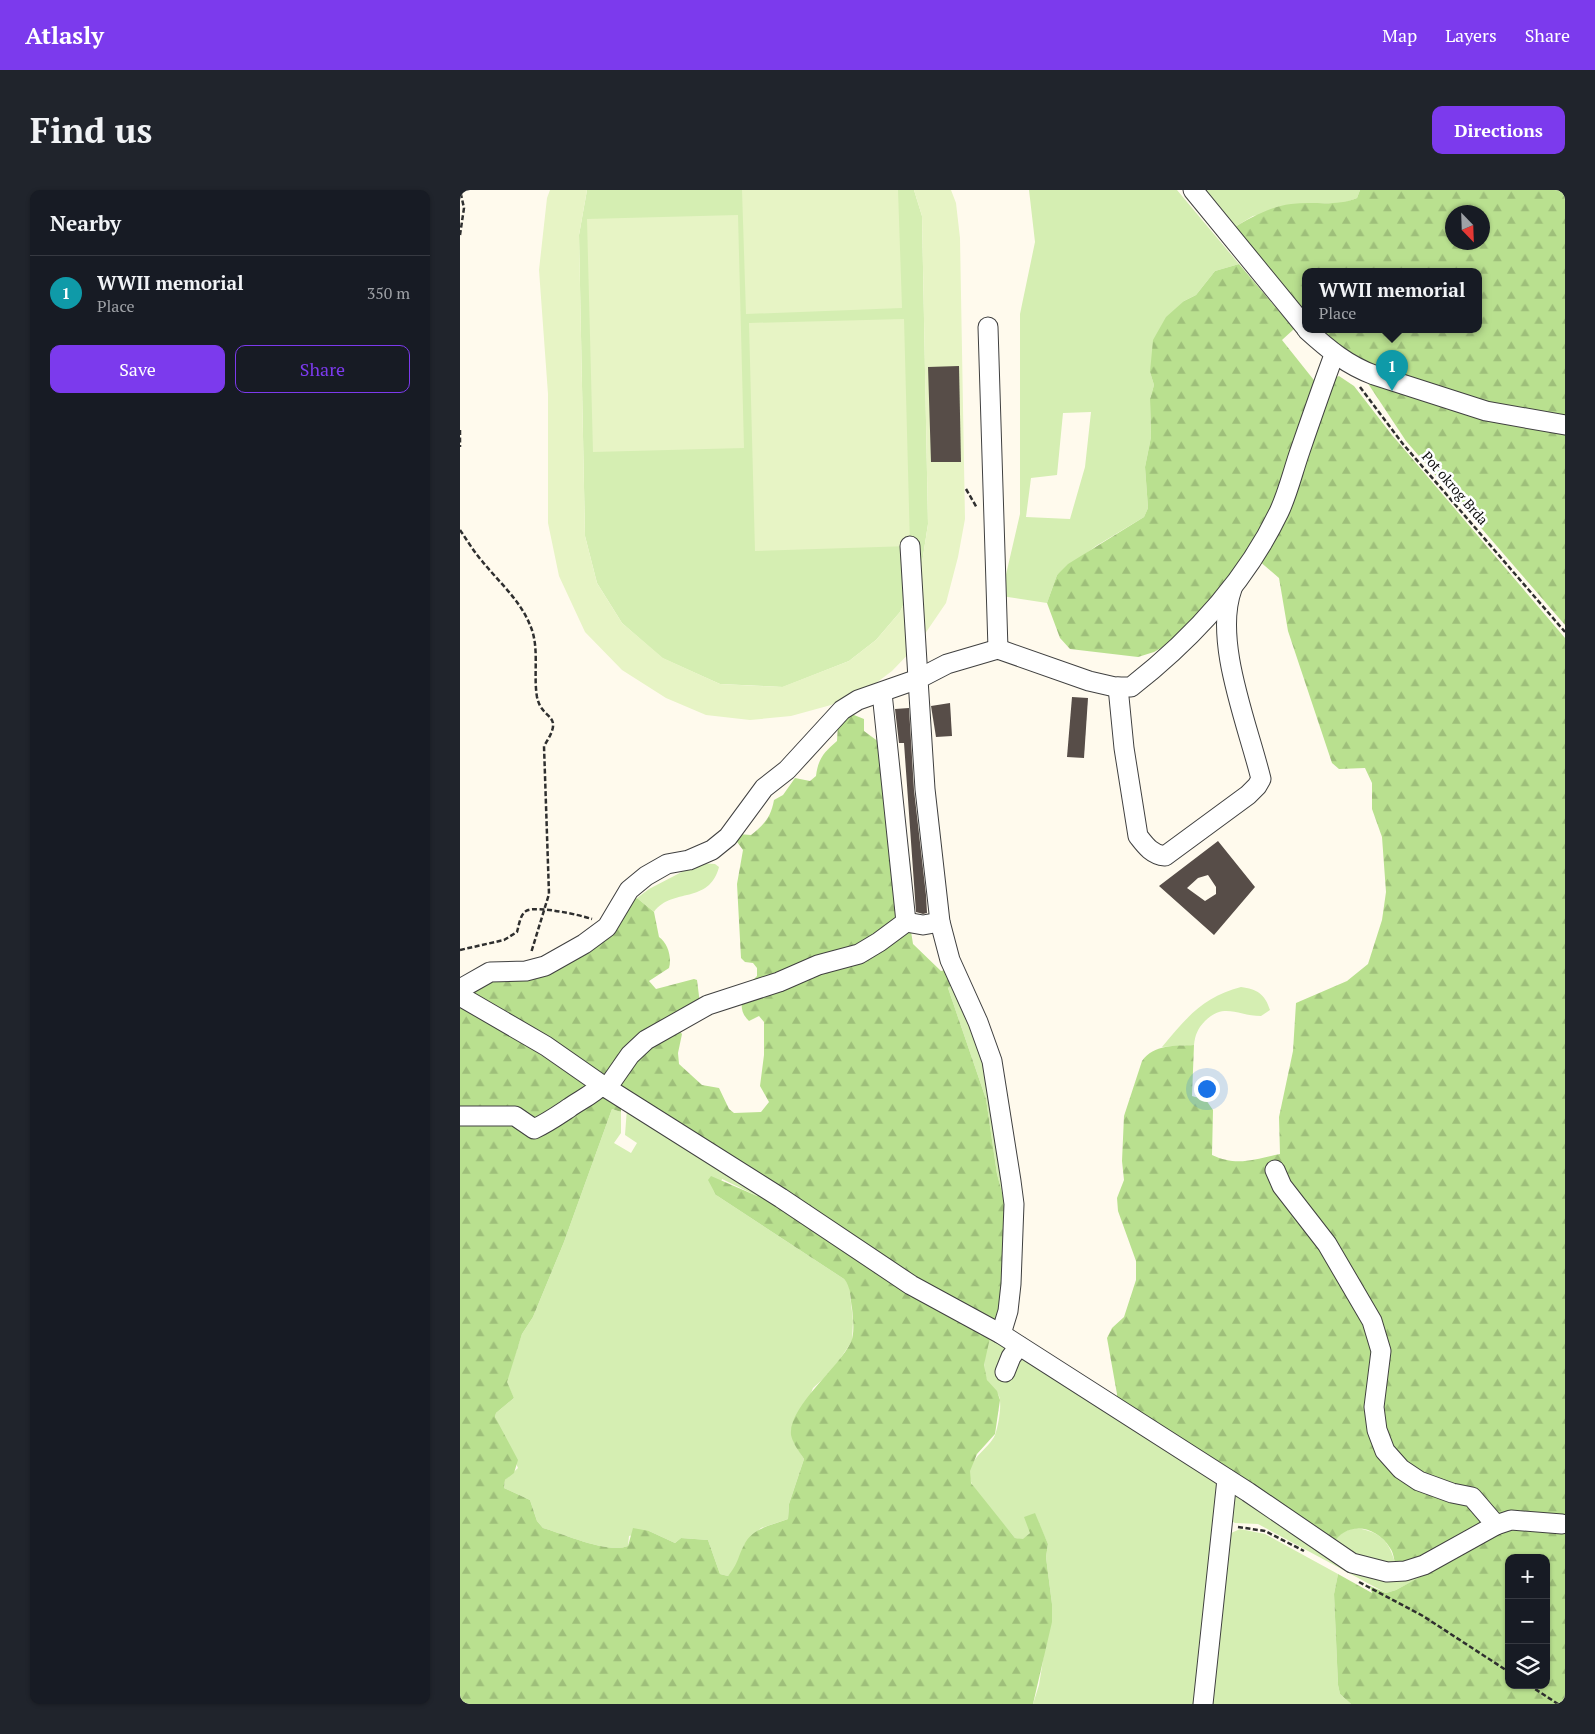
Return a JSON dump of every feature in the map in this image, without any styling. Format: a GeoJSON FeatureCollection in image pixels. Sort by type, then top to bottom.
{"type":"FeatureCollection","features":[{"type":"Feature","properties":{"kind":"street"},"geometry":{"type":"LineString","coordinates":[[1193,190],[1302,324]]}},
{"type":"Feature","properties":{"kind":"street"},"geometry":{"type":"LineString","coordinates":[[988,327],[998,649]]}},
{"type":"Feature","properties":{"kind":"street"},"geometry":{"type":"LineString","coordinates":[[1310,333],[1334,355],[1356,368],[1374,375],[1486,411],[1565,425]]}},
{"type":"Feature","properties":{"kind":"street"},"geometry":{"type":"LineString","coordinates":[[460,989],[490,972],[526,971],[545,966],[561,958],[607,927],[629,890],[646,876],[667,864],[689,860],[712,850],[728,838],[764,788],[787,770],[842,710],[858,700],[918,679],[947,664],[998,649],[1089,681],[1118,687],[1131,687],[1178,648],[1234,585],[1261,545],[1279,510],[1334,355]]}},
{"type":"Feature","properties":{"kind":"street"},"geometry":{"type":"LineString","coordinates":[[910,546],[925,789],[940,922],[950,960],[978,1022],[992,1061],[1014,1204],[1011,1284],[1008,1311],[1001,1334]]}},
{"type":"Feature","properties":{"kind":"street"},"geometry":{"type":"LineString","coordinates":[[1118,687],[1124,748],[1138,836],[1146,847],[1158,855],[1164,856],[1248,795],[1257,786],[1260,779],[1234,677],[1230,652],[1228,602],[1234,585]]}},
{"type":"Feature","properties":{"kind":"street"},"geometry":{"type":"LineString","coordinates":[[882,693],[906,922]]}},
{"type":"Feature","properties":{"kind":"street"},"geometry":{"type":"LineString","coordinates":[[460,1116],[515,1116],[534,1129],[548,1123],[605,1086],[630,1055],[646,1040],[708,1005],[778,982],[818,965],[859,954],[906,922],[923,925],[940,922]]}},
{"type":"Feature","properties":{"kind":"street"},"geometry":{"type":"LineString","coordinates":[[460,996],[546,1046],[911,1285],[1001,1334],[1227,1479],[1342,1558],[1364,1567],[1386,1572],[1405,1571],[1424,1565],[1496,1525],[1511,1520],[1562,1524]]}},
{"type":"Feature","properties":{"kind":"street"},"geometry":{"type":"LineString","coordinates":[[1274,1170],[1282,1186],[1327,1244],[1372,1322],[1381,1351],[1374,1407],[1377,1430],[1386,1451],[1401,1469],[1419,1481],[1452,1493],[1472,1497],[1496,1525]]}},
{"type":"Feature","properties":{"kind":"street"},"geometry":{"type":"LineString","coordinates":[[1005,1372],[1011,1357],[1019,1346]]}},
{"type":"Feature","properties":{"kind":"street"},"geometry":{"type":"LineString","coordinates":[[1203,1704],[1227,1479]]}},
{"type":"Feature","properties":{"kind":"path"},"geometry":{"type":"LineString","coordinates":[[460,190],[464,208],[460,234]]}},
{"type":"Feature","properties":{"kind":"path","name":"Pot okrog Brda"},"geometry":{"type":"LineString","coordinates":[[1355,380],[1403,444],[1565,632]]}},
{"type":"Feature","properties":{"kind":"path"},"geometry":{"type":"LineString","coordinates":[[460,430],[460,447]]}},
{"type":"Feature","properties":{"kind":"path"},"geometry":{"type":"LineString","coordinates":[[460,530],[480,560],[516,601],[531,625],[537,698],[552,718],[554,730],[544,746],[547,813],[545,840],[549,894],[526,971]]}},
{"type":"Feature","properties":{"kind":"path"},"geometry":{"type":"LineString","coordinates":[[460,950],[504,940],[517,932],[520,918],[526,911],[537,908],[601,921]]}},
{"type":"Feature","properties":{"kind":"path"},"geometry":{"type":"LineString","coordinates":[[1221,1527],[1265,1531],[1309,1554]]}},
{"type":"Feature","properties":{"kind":"path"},"geometry":{"type":"LineString","coordinates":[[1352,1578],[1422,1616],[1505,1669]]}},
{"type":"Feature","properties":{"kind":"path"},"geometry":{"type":"LineString","coordinates":[[1535,1689],[1558,1704]]}},
{"type":"Feature","properties":{"kind":"green space"},"geometry":{"type":"Polygon","coordinates":[[[550,190],[587,190],[579,235],[585,536],[597,583],[622,623],[663,658],[720,684],[782,687],[849,661],[876,640],[900,612],[922,563],[928,524],[922,216],[914,190],[951,190],[956,203],[960,238],[965,519],[958,557],[946,603],[918,644],[892,671],[868,689],[831,705],[791,716],[750,720],[706,715],[666,698],[622,670],[585,632],[559,576],[548,523],[548,394],[539,270],[547,198],[550,190]]]}},
{"type":"Feature","properties":{"kind":"green space"},"geometry":{"type":"Polygon","coordinates":[[[587,190],[914,190],[922,216],[928,524],[922,563],[900,612],[876,640],[849,661],[783,687],[720,684],[662,658],[622,623],[597,583],[585,536],[579,235],[587,190]]]}},
{"type":"Feature","properties":{"kind":"green space"},"geometry":{"type":"Polygon","coordinates":[[[742,190],[898,190],[902,308],[746,314],[742,190]]]}},
{"type":"Feature","properties":{"kind":"green space"},"geometry":{"type":"Polygon","coordinates":[[[1029,190],[1177,190],[1239,264],[1215,271],[1196,295],[1184,301],[1150,372],[1154,385],[1150,399],[1151,437],[1145,467],[1148,508],[1144,517],[1096,546],[1057,575],[1047,603],[1001,596],[1020,514],[1020,314],[1035,242],[1029,190]],[[1091,412],[1063,413],[1057,475],[1031,478],[1026,517],[1070,519],[1085,467],[1091,412]]]}},
{"type":"Feature","properties":{"kind":"green space"},"geometry":{"type":"Polygon","coordinates":[[[1203,190],[1360,190],[1357,198],[1344,203],[1322,203],[1253,216],[1233,228],[1203,190]]]}},
{"type":"Feature","properties":{"kind":"green space"},"geometry":{"type":"Polygon","coordinates":[[[1360,190],[1565,190],[1565,420],[1489,406],[1372,369],[1322,333],[1482,333],[1482,268],[1302,268],[1302,312],[1233,228],[1261,213],[1283,205],[1341,202],[1357,198],[1360,190]]]}},
{"type":"Feature","properties":{"kind":"green space"},"geometry":{"type":"Polygon","coordinates":[[[738,215],[744,448],[593,452],[587,219],[738,215]]]}},
{"type":"Feature","properties":{"kind":"green space"},"geometry":{"type":"Polygon","coordinates":[[[1239,264],[1294,329],[1282,340],[1317,384],[1275,511],[1218,598],[1173,641],[1154,652],[1138,657],[1070,649],[1060,638],[1047,603],[1057,575],[1068,564],[1144,517],[1148,508],[1145,467],[1151,437],[1150,399],[1154,385],[1150,372],[1153,340],[1166,317],[1184,301],[1196,295],[1215,271],[1239,264]]]}},
{"type":"Feature","properties":{"kind":"green space"},"geometry":{"type":"Polygon","coordinates":[[[904,319],[910,546],[755,551],[749,323],[904,319]]]}},
{"type":"Feature","properties":{"kind":"green space"},"geometry":{"type":"Polygon","coordinates":[[[1339,376],[1354,386],[1392,435],[1565,638],[1565,1704],[1351,1704],[1340,1694],[1338,1685],[1334,1594],[1338,1574],[1372,1593],[1370,1586],[1386,1593],[1396,1590],[1444,1564],[1427,1559],[1396,1567],[1392,1552],[1384,1541],[1378,1535],[1362,1529],[1346,1531],[1333,1544],[1116,1405],[1117,1394],[1107,1338],[1112,1328],[1124,1317],[1136,1280],[1136,1261],[1118,1211],[1117,1198],[1124,1180],[1122,1161],[1124,1116],[1142,1061],[1153,1051],[1165,1047],[1194,1045],[1192,1096],[1206,1100],[1213,1110],[1212,1155],[1230,1161],[1246,1161],[1280,1154],[1279,1117],[1293,1051],[1296,1003],[1347,981],[1368,964],[1382,920],[1386,892],[1382,837],[1372,809],[1372,783],[1365,768],[1339,769],[1332,763],[1288,631],[1279,578],[1258,560],[1332,379],[1339,376]]]}},
{"type":"Feature","properties":{"kind":"green space"},"geometry":{"type":"Polygon","coordinates":[[[1365,379],[1565,430],[1565,625],[1406,441],[1365,379]]]}},
{"type":"Feature","properties":{"kind":"green space"},"geometry":{"type":"Polygon","coordinates":[[[849,713],[864,719],[864,731],[887,748],[909,912],[872,943],[748,985],[757,976],[757,968],[753,963],[745,962],[741,958],[737,884],[743,850],[735,839],[738,834],[751,835],[760,828],[769,816],[774,800],[783,795],[795,778],[810,781],[816,776],[822,756],[837,741],[838,723],[849,713]]]}},
{"type":"Feature","properties":{"kind":"green space"},"geometry":{"type":"Polygon","coordinates":[[[699,863],[715,864],[719,867],[714,879],[707,887],[670,900],[662,904],[654,912],[637,898],[649,889],[699,863]]]}},
{"type":"Feature","properties":{"kind":"green space"},"geometry":{"type":"Polygon","coordinates":[[[637,898],[654,912],[659,937],[665,943],[670,955],[669,968],[649,981],[656,989],[694,979],[697,980],[700,1004],[606,1082],[460,985],[525,974],[637,898]]]}},
{"type":"Feature","properties":{"kind":"green space"},"geometry":{"type":"Polygon","coordinates":[[[910,925],[913,944],[941,971],[949,969],[956,982],[948,988],[986,1099],[997,1174],[1004,1200],[1010,1204],[1004,1312],[994,1324],[972,1313],[613,1087],[630,1059],[676,1027],[682,1034],[678,1053],[679,1064],[702,1085],[719,1088],[729,1109],[734,1113],[761,1112],[769,1102],[760,1086],[764,1055],[764,1022],[759,1016],[749,1021],[742,1011],[742,999],[910,925]]]}},
{"type":"Feature","properties":{"kind":"green space"},"geometry":{"type":"Polygon","coordinates":[[[956,982],[986,1056],[1004,1200],[997,1174],[986,1099],[948,988],[956,982]]]}},
{"type":"Feature","properties":{"kind":"green space"},"geometry":{"type":"Polygon","coordinates":[[[1241,987],[1260,993],[1266,1000],[1270,1010],[1261,1016],[1232,1011],[1219,1012],[1212,1015],[1200,1026],[1194,1045],[1162,1047],[1196,1010],[1216,997],[1241,987]]]}},
{"type":"Feature","properties":{"kind":"green space"},"geometry":{"type":"Polygon","coordinates":[[[460,1000],[600,1095],[621,1103],[621,1112],[612,1109],[564,1242],[533,1317],[522,1334],[507,1382],[514,1398],[496,1413],[495,1417],[518,1460],[514,1473],[505,1480],[504,1488],[530,1500],[537,1521],[543,1528],[598,1545],[619,1548],[628,1546],[633,1528],[649,1531],[675,1543],[681,1538],[708,1540],[720,1574],[728,1576],[736,1564],[744,1545],[752,1535],[763,1528],[788,1519],[789,1504],[804,1459],[792,1438],[792,1424],[797,1412],[836,1364],[851,1342],[853,1316],[849,1289],[844,1279],[716,1195],[708,1180],[711,1176],[757,1196],[762,1191],[991,1333],[984,1365],[987,1380],[997,1391],[1000,1400],[995,1434],[977,1454],[970,1471],[971,1483],[1015,1538],[1023,1539],[1030,1533],[1024,1517],[1035,1513],[1048,1544],[1046,1557],[1052,1604],[1052,1622],[1033,1704],[460,1704],[460,1000]]]}},
{"type":"Feature","properties":{"kind":"green space"},"geometry":{"type":"Polygon","coordinates":[[[627,1108],[762,1191],[757,1196],[722,1179],[716,1195],[844,1279],[849,1285],[853,1321],[852,1341],[832,1371],[813,1388],[793,1441],[804,1459],[789,1504],[788,1519],[761,1528],[744,1545],[738,1564],[728,1576],[720,1574],[708,1540],[681,1538],[675,1543],[649,1531],[629,1536],[628,1546],[619,1548],[598,1545],[543,1528],[537,1521],[530,1500],[504,1488],[505,1480],[518,1468],[495,1417],[496,1413],[514,1398],[506,1382],[522,1334],[533,1317],[564,1242],[612,1109],[621,1112],[621,1133],[614,1143],[631,1153],[637,1143],[625,1135],[627,1108]]]}},
{"type":"Feature","properties":{"kind":"green space"},"geometry":{"type":"Polygon","coordinates":[[[991,1333],[1220,1478],[1200,1704],[1033,1704],[1039,1685],[1052,1604],[1046,1557],[1048,1544],[1034,1513],[1030,1533],[1023,1540],[1015,1538],[980,1496],[972,1484],[970,1476],[970,1469],[973,1463],[995,1435],[999,1418],[1000,1398],[987,1379],[984,1366],[991,1333]]]}},
{"type":"Feature","properties":{"kind":"green space"},"geometry":{"type":"Polygon","coordinates":[[[1232,1492],[1369,1574],[1442,1560],[1444,1565],[1396,1590],[1386,1593],[1258,1524],[1235,1523],[1226,1518],[1232,1492]]]}},
{"type":"Feature","properties":{"kind":"green space"},"geometry":{"type":"Polygon","coordinates":[[[1356,1528],[1372,1532],[1384,1540],[1391,1551],[1396,1567],[1373,1565],[1333,1544],[1342,1533],[1356,1528]]]}},
{"type":"Feature","properties":{"kind":"green space"},"geometry":{"type":"Polygon","coordinates":[[[1240,1529],[1265,1534],[1338,1574],[1334,1594],[1338,1685],[1340,1694],[1351,1704],[1206,1704],[1229,1534],[1240,1529]]]}},
{"type":"Feature","properties":{"kind":"building"},"geometry":{"type":"Polygon","coordinates":[[[959,366],[961,462],[931,462],[928,367],[959,366]]]}},
{"type":"Feature","properties":{"kind":"building"},"geometry":{"type":"Polygon","coordinates":[[[1072,697],[1088,698],[1084,758],[1067,757],[1072,697]]]}},
{"type":"Feature","properties":{"kind":"building"},"geometry":{"type":"Polygon","coordinates":[[[950,703],[952,736],[936,737],[931,706],[950,703]]]}},
{"type":"Feature","properties":{"kind":"building"},"geometry":{"type":"Polygon","coordinates":[[[909,708],[914,790],[926,895],[927,913],[923,914],[916,912],[904,743],[899,743],[895,709],[909,708]]]}},
{"type":"Feature","properties":{"kind":"building"},"geometry":{"type":"Polygon","coordinates":[[[1218,841],[1255,887],[1214,935],[1159,886],[1218,841]],[[1208,875],[1198,878],[1187,888],[1205,901],[1216,894],[1216,887],[1208,875]]]}},
{"type":"Feature","properties":{"kind":"place","name":"WWII memorial"},"geometry":{"type":"Point","coordinates":[1392,391]}}]}
